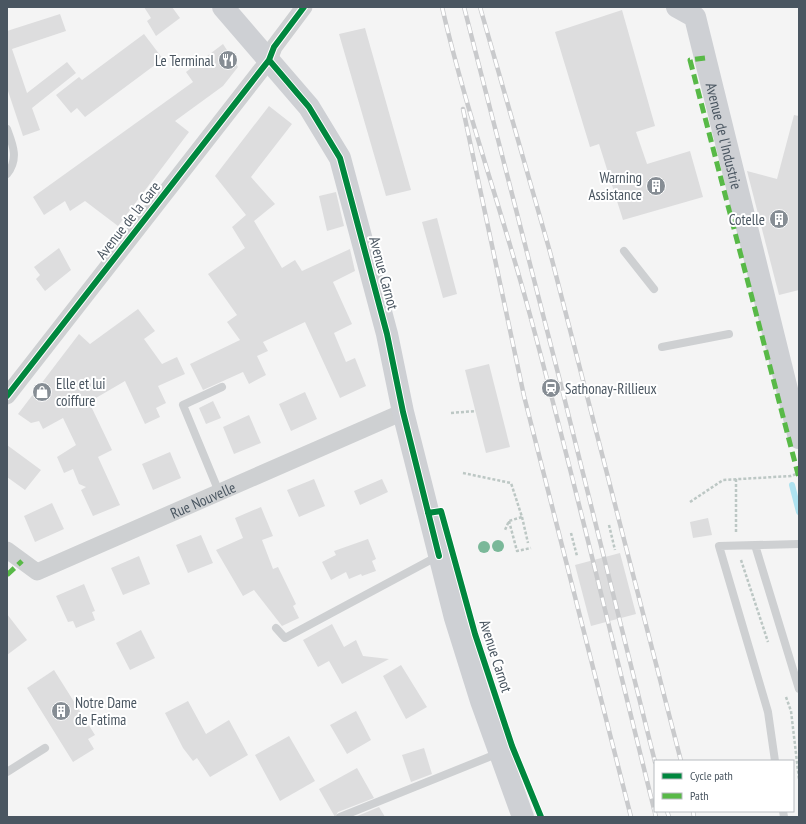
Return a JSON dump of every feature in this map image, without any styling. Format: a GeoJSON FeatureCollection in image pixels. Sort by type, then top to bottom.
{"type":"FeatureCollection","features":[{"type":"Feature","properties":{"kind":"street","name":"Avenue Carnot"},"geometry":{"type":"LineString","coordinates":[[223,7],[309,107],[340,158],[387,334],[403,412],[458,626],[499,752],[523,817]]}},
{"type":"Feature","properties":{"kind":"street","name":"Avenue de la Gare"},"geometry":{"type":"LineString","coordinates":[[7,396],[269,60],[274,46],[304,7]]}},
{"type":"Feature","properties":{"kind":"street","name":"Avenue de l'Industrie"},"geometry":{"type":"LineString","coordinates":[[691,10],[799,438]]}},
{"type":"Feature","properties":{"kind":"street","name":"Rue Nouvelle"},"geometry":{"type":"LineString","coordinates":[[7,550],[37,572],[403,412]]}},
{"type":"Feature","properties":{"kind":"lane"},"geometry":{"type":"LineString","coordinates":[[7,128],[14,149],[15,159],[7,174]]}},
{"type":"Feature","properties":{"kind":"lane"},"geometry":{"type":"LineString","coordinates":[[624,252],[654,290]]}},
{"type":"Feature","properties":{"kind":"lane"},"geometry":{"type":"LineString","coordinates":[[662,347],[729,334]]}},
{"type":"Feature","properties":{"kind":"lane"},"geometry":{"type":"LineString","coordinates":[[219,492],[183,405],[222,387]]}},
{"type":"Feature","properties":{"kind":"lane"},"geometry":{"type":"LineString","coordinates":[[775,760],[768,712],[719,546],[799,544]]}},
{"type":"Feature","properties":{"kind":"lane"},"geometry":{"type":"LineString","coordinates":[[755,545],[799,689]]}},
{"type":"Feature","properties":{"kind":"lane"},"geometry":{"type":"LineString","coordinates":[[276,628],[285,638],[439,556]]}},
{"type":"Feature","properties":{"kind":"lane"},"geometry":{"type":"LineString","coordinates":[[7,772],[45,748]]}},
{"type":"Feature","properties":{"kind":"lane"},"geometry":{"type":"LineString","coordinates":[[340,817],[499,752]]}},
{"type":"Feature","properties":{"kind":"path"},"geometry":{"type":"LineString","coordinates":[[451,414],[476,411]]}},
{"type":"Feature","properties":{"kind":"path"},"geometry":{"type":"LineString","coordinates":[[463,473],[511,483],[522,517],[528,543]]}},
{"type":"Feature","properties":{"kind":"path"},"geometry":{"type":"LineString","coordinates":[[690,502],[723,480],[791,476],[799,473]]}},
{"type":"Feature","properties":{"kind":"path"},"geometry":{"type":"LineString","coordinates":[[509,521],[522,517]]}},
{"type":"Feature","properties":{"kind":"path"},"geometry":{"type":"LineString","coordinates":[[506,530],[509,521]]}},
{"type":"Feature","properties":{"kind":"path"},"geometry":{"type":"LineString","coordinates":[[509,521],[517,551],[531,548]]}},
{"type":"Feature","properties":{"kind":"path"},"geometry":{"type":"LineString","coordinates":[[609,525],[615,550]]}},
{"type":"Feature","properties":{"kind":"path"},"geometry":{"type":"LineString","coordinates":[[571,534],[576,556]]}},
{"type":"Feature","properties":{"kind":"building"},"geometry":{"type":"Polygon","coordinates":[[[144,7],[172,7],[180,18],[156,36],[147,21],[151,18],[144,7]]]}},
{"type":"Feature","properties":{"kind":"building"},"geometry":{"type":"Polygon","coordinates":[[[622,10],[655,126],[636,132],[647,164],[690,151],[703,197],[623,220],[599,144],[590,147],[555,32],[622,10]]]}},
{"type":"Feature","properties":{"kind":"building"},"geometry":{"type":"Polygon","coordinates":[[[60,14],[66,31],[12,49],[27,93],[67,62],[76,73],[32,108],[40,130],[23,136],[7,88],[7,31],[60,14]]]}},
{"type":"Feature","properties":{"kind":"building"},"geometry":{"type":"Polygon","coordinates":[[[365,28],[411,190],[386,196],[339,34],[365,28]]]}},
{"type":"Feature","properties":{"kind":"building"},"geometry":{"type":"Polygon","coordinates":[[[144,34],[163,59],[85,117],[77,108],[71,113],[56,95],[79,77],[82,80],[144,34]]]}},
{"type":"Feature","properties":{"kind":"building"},"geometry":{"type":"Polygon","coordinates":[[[223,44],[238,67],[223,86],[175,121],[189,132],[118,226],[85,201],[70,211],[65,201],[44,215],[33,197],[193,82],[186,72],[223,44]]]}},
{"type":"Feature","properties":{"kind":"building"},"geometry":{"type":"Polygon","coordinates":[[[269,106],[292,124],[251,177],[275,204],[254,221],[282,268],[295,260],[302,271],[350,249],[355,271],[333,282],[352,324],[334,333],[346,362],[355,358],[366,386],[340,398],[305,322],[263,342],[268,351],[257,356],[266,375],[249,384],[243,372],[203,390],[190,364],[240,340],[227,322],[237,315],[208,274],[245,248],[232,227],[246,215],[215,176],[269,106]]]}},
{"type":"Feature","properties":{"kind":"building","name":"Cotelle"},"geometry":{"type":"Polygon","coordinates":[[[794,115],[799,116],[799,290],[779,295],[747,171],[777,179],[794,115]]]}},
{"type":"Feature","properties":{"kind":"building"},"geometry":{"type":"Polygon","coordinates":[[[336,192],[344,226],[327,231],[319,196],[336,192]]]}},
{"type":"Feature","properties":{"kind":"building"},"geometry":{"type":"Polygon","coordinates":[[[437,218],[457,294],[443,298],[422,222],[437,218]]]}},
{"type":"Feature","properties":{"kind":"building"},"geometry":{"type":"Polygon","coordinates":[[[59,248],[71,270],[45,291],[36,279],[40,275],[34,267],[59,248]]]}},
{"type":"Feature","properties":{"kind":"building"},"geometry":{"type":"Polygon","coordinates":[[[138,309],[155,331],[144,339],[162,364],[177,357],[185,374],[158,386],[166,403],[156,408],[160,417],[145,424],[125,381],[89,402],[112,450],[98,457],[120,505],[93,516],[81,490],[86,487],[79,484],[73,469],[64,473],[57,457],[76,445],[63,418],[43,429],[39,421],[31,423],[18,414],[79,334],[90,344],[138,309]]]}},
{"type":"Feature","properties":{"kind":"building"},"geometry":{"type":"Polygon","coordinates":[[[489,364],[510,447],[486,453],[465,370],[489,364]]]}},
{"type":"Feature","properties":{"kind":"building"},"geometry":{"type":"Polygon","coordinates":[[[305,392],[317,419],[291,431],[279,404],[305,392]]]}},
{"type":"Feature","properties":{"kind":"building"},"geometry":{"type":"Polygon","coordinates":[[[213,401],[221,418],[206,424],[199,408],[213,401]]]}},
{"type":"Feature","properties":{"kind":"building"},"geometry":{"type":"Polygon","coordinates":[[[249,415],[261,443],[234,454],[223,427],[249,415]]]}},
{"type":"Feature","properties":{"kind":"building"},"geometry":{"type":"Polygon","coordinates":[[[7,445],[41,470],[25,490],[7,477],[7,445]]]}},
{"type":"Feature","properties":{"kind":"building"},"geometry":{"type":"Polygon","coordinates":[[[170,452],[181,478],[153,490],[142,464],[170,452]]]}},
{"type":"Feature","properties":{"kind":"building"},"geometry":{"type":"Polygon","coordinates":[[[314,479],[325,506],[299,517],[287,490],[314,479]]]}},
{"type":"Feature","properties":{"kind":"building"},"geometry":{"type":"Polygon","coordinates":[[[382,479],[388,492],[360,505],[354,491],[382,479]]]}},
{"type":"Feature","properties":{"kind":"building"},"geometry":{"type":"Polygon","coordinates":[[[52,503],[64,529],[35,542],[24,516],[52,503]]]}},
{"type":"Feature","properties":{"kind":"building"},"geometry":{"type":"Polygon","coordinates":[[[261,507],[273,536],[262,540],[273,569],[278,567],[296,604],[293,606],[299,618],[282,626],[254,590],[243,596],[216,550],[243,538],[235,518],[261,507]]]}},
{"type":"Feature","properties":{"kind":"building"},"geometry":{"type":"Polygon","coordinates":[[[708,518],[712,535],[693,538],[690,522],[708,518]]]}},
{"type":"Feature","properties":{"kind":"building"},"geometry":{"type":"Polygon","coordinates":[[[201,535],[213,563],[188,573],[176,545],[201,535]]]}},
{"type":"Feature","properties":{"kind":"building"},"geometry":{"type":"Polygon","coordinates":[[[368,539],[376,559],[372,561],[376,571],[362,576],[361,574],[349,579],[346,572],[331,580],[322,562],[336,555],[334,551],[368,539]]]}},
{"type":"Feature","properties":{"kind":"building"},"geometry":{"type":"Polygon","coordinates":[[[620,553],[636,614],[591,626],[575,565],[620,553]]]}},
{"type":"Feature","properties":{"kind":"building"},"geometry":{"type":"Polygon","coordinates":[[[139,556],[150,584],[123,595],[111,568],[139,556]]]}},
{"type":"Feature","properties":{"kind":"building"},"geometry":{"type":"Polygon","coordinates":[[[84,584],[95,611],[92,612],[95,620],[76,628],[73,621],[68,622],[56,596],[84,584]]]}},
{"type":"Feature","properties":{"kind":"building"},"geometry":{"type":"Polygon","coordinates":[[[7,614],[27,640],[7,655],[7,614]]]}},
{"type":"Feature","properties":{"kind":"building"},"geometry":{"type":"Polygon","coordinates":[[[332,624],[344,647],[356,640],[363,656],[389,659],[342,684],[329,661],[318,667],[303,640],[332,624]]]}},
{"type":"Feature","properties":{"kind":"building"},"geometry":{"type":"Polygon","coordinates":[[[141,630],[155,658],[130,670],[116,643],[141,630]]]}},
{"type":"Feature","properties":{"kind":"building"},"geometry":{"type":"Polygon","coordinates":[[[401,665],[427,707],[406,719],[383,676],[401,665]]]}},
{"type":"Feature","properties":{"kind":"building","name":"Notre Dame de Fatima"},"geometry":{"type":"Polygon","coordinates":[[[54,670],[95,735],[88,739],[94,749],[73,762],[27,688],[54,670]]]}},
{"type":"Feature","properties":{"kind":"building"},"geometry":{"type":"Polygon","coordinates":[[[188,701],[206,734],[229,720],[248,755],[210,777],[197,758],[193,761],[183,748],[165,713],[188,701]]]}},
{"type":"Feature","properties":{"kind":"building"},"geometry":{"type":"Polygon","coordinates":[[[356,711],[371,740],[347,754],[330,725],[356,711]]]}},
{"type":"Feature","properties":{"kind":"building"},"geometry":{"type":"Polygon","coordinates":[[[289,736],[315,781],[280,801],[255,755],[289,736]]]}},
{"type":"Feature","properties":{"kind":"building"},"geometry":{"type":"Polygon","coordinates":[[[424,748],[432,774],[411,782],[402,755],[424,748]]]}},
{"type":"Feature","properties":{"kind":"building"},"geometry":{"type":"Polygon","coordinates":[[[357,768],[374,798],[338,812],[335,817],[319,789],[357,768]]]}},
{"type":"Feature","properties":{"kind":"building"},"geometry":{"type":"Polygon","coordinates":[[[379,807],[385,817],[355,817],[379,807]]]}},
{"type":"Feature","properties":{"kind":"waterway"},"geometry":{"type":"LineString","coordinates":[[792,485],[799,512]]}},
{"type":"Feature","properties":{"kind":"railway"},"geometry":{"type":"LineString","coordinates":[[442,7],[473,123],[519,276],[547,377],[654,809]]}},
{"type":"Feature","properties":{"kind":"railway"},"geometry":{"type":"LineString","coordinates":[[464,7],[560,381],[655,760]]}},
{"type":"Feature","properties":{"kind":"railway"},"geometry":{"type":"LineString","coordinates":[[480,7],[550,252],[681,760]]}},
{"type":"Feature","properties":{"kind":"railway"},"geometry":{"type":"LineString","coordinates":[[463,109],[524,396],[631,817]]}},
{"type":"Feature","properties":{"kind":"railway"},"geometry":{"type":"LineString","coordinates":[[655,812],[656,817]]}},
{"type":"Feature","properties":{"kind":"railway"},"geometry":{"type":"LineString","coordinates":[[667,812],[669,817]]}},
{"type":"Feature","properties":{"kind":"railway"},"geometry":{"type":"LineString","coordinates":[[693,812],[694,817]]}},
{"type":"Feature","properties":{"kind":"marked path"},"geometry":{"type":"LineString","coordinates":[[705,58],[690,60],[799,478]]}},
{"type":"Feature","properties":{"kind":"marked path"},"geometry":{"type":"LineString","coordinates":[[7,575],[22,561]]}},
{"type":"Feature","properties":{"kind":"cycle path"},"geometry":{"type":"LineString","coordinates":[[7,396],[269,60],[274,47],[304,7]]}},
{"type":"Feature","properties":{"kind":"cycle path"},"geometry":{"type":"LineString","coordinates":[[269,60],[309,107],[340,158],[387,334],[403,412],[439,556]]}},
{"type":"Feature","properties":{"kind":"cycle path"},"geometry":{"type":"LineString","coordinates":[[428,513],[441,511],[475,634],[512,746],[541,817]]}},
{"type":"Feature","properties":{"kind":"place","name":"Le Terminal"},"geometry":{"type":"Point","coordinates":[228,60]}},
{"type":"Feature","properties":{"kind":"place","name":"Warning Assistance"},"geometry":{"type":"Point","coordinates":[656,186]}},
{"type":"Feature","properties":{"kind":"place","name":"Cotelle"},"geometry":{"type":"Point","coordinates":[779,219]}},
{"type":"Feature","properties":{"kind":"place","name":"Sathonay-Rillieux"},"geometry":{"type":"Point","coordinates":[551,388]}},
{"type":"Feature","properties":{"kind":"place","name":"Elle et lui coiffure"},"geometry":{"type":"Point","coordinates":[42,392]}},
{"type":"Feature","properties":{"kind":"place","name":"Notre Dame de Fatima"},"geometry":{"type":"Point","coordinates":[61,711]}}]}
